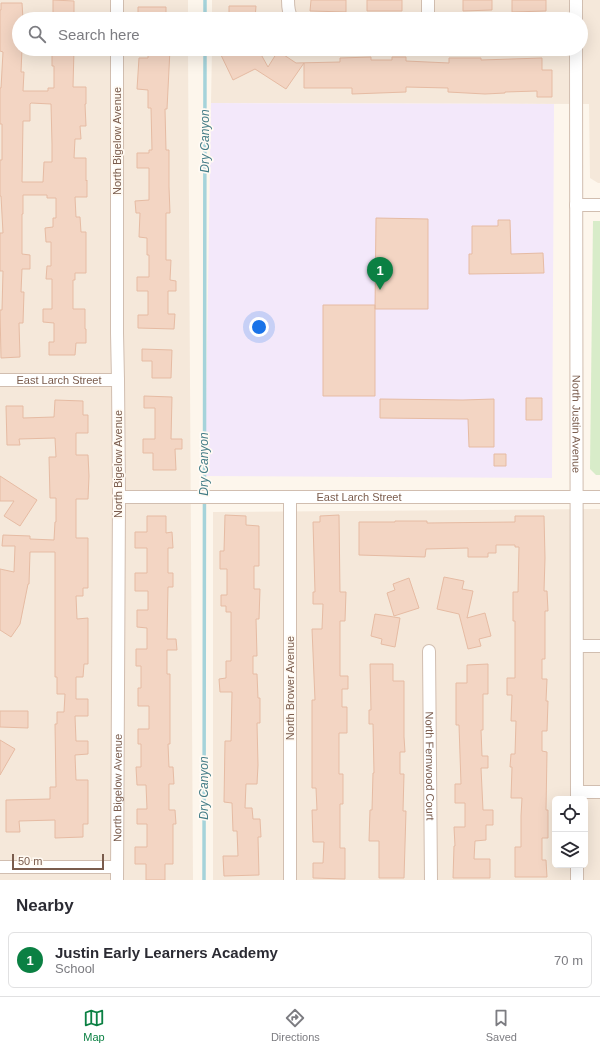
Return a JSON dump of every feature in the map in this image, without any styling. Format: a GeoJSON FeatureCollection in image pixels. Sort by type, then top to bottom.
{"type":"FeatureCollection","features":[{"type":"Feature","properties":{"kind":"street"},"geometry":{"type":"LineString","coordinates":[[117,0],[117,12]]}},
{"type":"Feature","properties":{"kind":"street"},"geometry":{"type":"LineString","coordinates":[[288,0],[289,12]]}},
{"type":"Feature","properties":{"kind":"street"},"geometry":{"type":"LineString","coordinates":[[428,0],[428,12]]}},
{"type":"Feature","properties":{"kind":"street"},"geometry":{"type":"LineString","coordinates":[[576,0],[576,12]]}},
{"type":"Feature","properties":{"kind":"street","name":"North Bigelow Avenue"},"geometry":{"type":"LineString","coordinates":[[116,880],[119,497],[116,333],[117,56]]}},
{"type":"Feature","properties":{"kind":"street","name":"North Justin Avenue"},"geometry":{"type":"LineString","coordinates":[[576,56],[577,796]]}},
{"type":"Feature","properties":{"kind":"street"},"geometry":{"type":"LineString","coordinates":[[576,205],[600,205]]}},
{"type":"Feature","properties":{"kind":"street","name":"East Larch Street"},"geometry":{"type":"LineString","coordinates":[[0,380],[118,380]]}},
{"type":"Feature","properties":{"kind":"street","name":"East Larch Street"},"geometry":{"type":"LineString","coordinates":[[119,497],[600,497]]}},
{"type":"Feature","properties":{"kind":"street","name":"North Brower Avenue"},"geometry":{"type":"LineString","coordinates":[[290,497],[290,880]]}},
{"type":"Feature","properties":{"kind":"street"},"geometry":{"type":"LineString","coordinates":[[577,646],[600,646]]}},
{"type":"Feature","properties":{"kind":"street","name":"North Fernwood Court"},"geometry":{"type":"LineString","coordinates":[[429,651],[431,880]]}},
{"type":"Feature","properties":{"kind":"street"},"geometry":{"type":"LineString","coordinates":[[577,796],[600,792]]}},
{"type":"Feature","properties":{"kind":"street"},"geometry":{"type":"LineString","coordinates":[[0,867],[116,867]]}},
{"type":"Feature","properties":{"kind":"street"},"geometry":{"type":"LineString","coordinates":[[577,868],[577,880]]}},
{"type":"Feature","properties":{"kind":"shaded area"},"geometry":{"type":"Polygon","coordinates":[[[0,0],[188,0],[188,12],[12,12],[12,56],[188,56],[193,880],[0,880],[0,0]]]}},
{"type":"Feature","properties":{"kind":"shaded area"},"geometry":{"type":"Polygon","coordinates":[[[212,0],[600,0],[600,183],[590,178],[589,104],[211,103],[212,56],[588,56],[588,12],[212,12],[212,0]]]}},
{"type":"Feature","properties":{"kind":"shaded area"},"geometry":{"type":"Polygon","coordinates":[[[211,103],[554,104],[552,478],[205,476],[211,103]]]}},
{"type":"Feature","properties":{"kind":"shaded area"},"geometry":{"type":"Polygon","coordinates":[[[600,509],[600,880],[213,880],[213,512],[600,509]]]}},
{"type":"Feature","properties":{"kind":"green space"},"geometry":{"type":"Polygon","coordinates":[[[593,221],[600,221],[600,475],[596,475],[590,469],[593,221]]]}},
{"type":"Feature","properties":{"kind":"building"},"geometry":{"type":"Polygon","coordinates":[[[53,0],[74,1],[74,12],[53,12],[53,0]]]}},
{"type":"Feature","properties":{"kind":"building"},"geometry":{"type":"Polygon","coordinates":[[[311,0],[346,0],[346,12],[310,11],[311,0]]]}},
{"type":"Feature","properties":{"kind":"building"},"geometry":{"type":"Polygon","coordinates":[[[367,0],[402,0],[402,11],[367,11],[367,0]]]}},
{"type":"Feature","properties":{"kind":"building"},"geometry":{"type":"Polygon","coordinates":[[[463,0],[492,0],[492,10],[463,11],[463,0]]]}},
{"type":"Feature","properties":{"kind":"building"},"geometry":{"type":"Polygon","coordinates":[[[512,0],[546,0],[546,11],[512,12],[512,0]]]}},
{"type":"Feature","properties":{"kind":"building"},"geometry":{"type":"Polygon","coordinates":[[[1,3],[22,3],[23,12],[12,12],[12,56],[22,56],[21,72],[24,72],[23,91],[48,91],[48,88],[54,88],[54,66],[52,66],[52,56],[74,56],[73,87],[86,87],[86,126],[80,126],[81,139],[75,139],[74,158],[86,158],[87,197],[75,197],[76,217],[80,217],[81,232],[86,232],[86,273],[75,273],[75,280],[73,280],[73,309],[85,309],[86,343],[76,343],[75,355],[49,355],[49,342],[54,342],[54,323],[43,322],[43,309],[52,309],[52,279],[46,279],[47,266],[51,266],[51,242],[46,242],[45,228],[53,227],[53,218],[56,218],[56,198],[47,198],[47,195],[23,195],[22,254],[30,255],[30,269],[22,269],[21,292],[24,292],[23,323],[19,323],[20,357],[1,358],[0,310],[2,310],[3,271],[0,271],[0,233],[3,233],[0,196],[2,124],[0,124],[0,88],[3,52],[0,51],[1,3]],[[31,103],[30,121],[23,121],[22,182],[43,182],[44,162],[52,162],[51,104],[31,103]]]}},
{"type":"Feature","properties":{"kind":"building"},"geometry":{"type":"Polygon","coordinates":[[[229,6],[256,6],[256,12],[229,12],[229,6]]]}},
{"type":"Feature","properties":{"kind":"building"},"geometry":{"type":"Polygon","coordinates":[[[138,7],[166,7],[166,12],[138,12],[138,7]]]}},
{"type":"Feature","properties":{"kind":"building"},"geometry":{"type":"Polygon","coordinates":[[[148,56],[170,56],[167,109],[165,109],[166,150],[169,150],[170,213],[166,213],[166,260],[171,260],[170,280],[176,281],[176,291],[168,291],[168,314],[175,314],[174,329],[138,328],[138,315],[148,315],[148,291],[137,291],[137,277],[149,277],[149,255],[147,255],[147,238],[139,237],[140,213],[136,213],[135,201],[149,200],[149,168],[137,168],[137,153],[149,153],[149,150],[152,150],[151,108],[148,108],[148,90],[137,89],[139,58],[148,58],[148,56]]]}},
{"type":"Feature","properties":{"kind":"building"},"geometry":{"type":"Polygon","coordinates":[[[221,56],[262,56],[268,67],[275,56],[286,56],[296,63],[340,62],[340,58],[371,57],[371,60],[392,60],[392,57],[406,57],[406,61],[449,63],[449,58],[481,58],[481,60],[542,58],[542,70],[552,70],[552,97],[537,97],[537,91],[485,94],[448,92],[448,88],[406,87],[406,92],[352,94],[352,88],[304,88],[304,63],[286,89],[255,69],[233,80],[221,56]]]}},
{"type":"Feature","properties":{"kind":"building"},"geometry":{"type":"Polygon","coordinates":[[[376,218],[428,219],[428,309],[375,309],[376,218]]]}},
{"type":"Feature","properties":{"kind":"building"},"geometry":{"type":"Polygon","coordinates":[[[498,220],[510,220],[511,254],[543,253],[544,273],[469,274],[469,254],[472,254],[472,226],[498,226],[498,220]]]}},
{"type":"Feature","properties":{"kind":"building"},"geometry":{"type":"Polygon","coordinates":[[[323,305],[375,305],[375,396],[323,396],[323,305]]]}},
{"type":"Feature","properties":{"kind":"building"},"geometry":{"type":"Polygon","coordinates":[[[142,349],[172,350],[171,378],[152,378],[152,361],[142,361],[142,349]]]}},
{"type":"Feature","properties":{"kind":"building"},"geometry":{"type":"Polygon","coordinates":[[[144,396],[172,397],[171,439],[182,439],[182,449],[175,449],[176,470],[153,470],[153,453],[143,453],[143,439],[155,439],[155,408],[144,408],[144,396]]]}},
{"type":"Feature","properties":{"kind":"building"},"geometry":{"type":"Polygon","coordinates":[[[526,398],[542,398],[542,420],[526,420],[526,398]]]}},
{"type":"Feature","properties":{"kind":"building"},"geometry":{"type":"Polygon","coordinates":[[[380,399],[494,399],[494,447],[469,447],[468,419],[380,418],[380,399]]]}},
{"type":"Feature","properties":{"kind":"building"},"geometry":{"type":"Polygon","coordinates":[[[55,400],[83,401],[83,415],[88,415],[88,433],[76,433],[76,455],[88,455],[89,476],[88,499],[76,499],[76,538],[88,538],[88,588],[83,588],[83,596],[76,596],[77,619],[88,618],[88,664],[84,664],[83,677],[76,677],[76,699],[88,699],[88,716],[75,716],[76,741],[88,741],[88,754],[75,755],[76,780],[88,780],[88,824],[83,824],[83,837],[55,838],[55,820],[19,821],[20,832],[6,832],[6,800],[50,799],[50,787],[56,787],[55,724],[57,724],[57,712],[64,712],[65,694],[57,694],[57,677],[55,677],[55,552],[30,552],[29,584],[20,624],[11,637],[0,630],[0,569],[14,572],[15,546],[2,546],[3,535],[30,536],[30,539],[54,540],[56,522],[56,498],[50,498],[49,457],[56,457],[55,438],[19,439],[20,445],[7,445],[6,406],[23,406],[23,418],[54,417],[55,400]]]}},
{"type":"Feature","properties":{"kind":"building"},"geometry":{"type":"Polygon","coordinates":[[[494,454],[506,454],[506,466],[494,466],[494,454]]]}},
{"type":"Feature","properties":{"kind":"building"},"geometry":{"type":"Polygon","coordinates":[[[0,476],[37,500],[20,526],[4,516],[14,501],[0,501],[0,476]]]}},
{"type":"Feature","properties":{"kind":"building"},"geometry":{"type":"Polygon","coordinates":[[[225,515],[246,516],[246,525],[259,526],[259,566],[254,566],[254,589],[260,589],[259,619],[256,619],[257,656],[253,656],[253,674],[257,674],[258,698],[260,698],[260,723],[257,723],[258,765],[257,784],[246,784],[245,808],[252,808],[253,819],[260,819],[261,837],[258,837],[259,875],[224,876],[223,856],[238,856],[237,831],[233,831],[232,803],[224,802],[225,741],[231,741],[232,692],[220,692],[219,679],[226,678],[226,661],[231,661],[231,612],[226,612],[226,606],[221,606],[221,595],[227,595],[227,569],[220,569],[220,551],[224,551],[225,515]]]}},
{"type":"Feature","properties":{"kind":"building"},"geometry":{"type":"Polygon","coordinates":[[[339,515],[340,592],[346,592],[345,621],[340,621],[340,676],[348,676],[348,689],[342,689],[342,707],[347,707],[347,733],[339,733],[339,774],[343,774],[343,804],[340,804],[340,848],[345,848],[345,879],[313,878],[313,863],[323,863],[324,842],[313,842],[312,810],[317,810],[316,788],[312,788],[312,700],[315,700],[312,629],[322,629],[323,604],[313,604],[313,592],[315,592],[313,522],[320,522],[320,516],[339,515]]]}},
{"type":"Feature","properties":{"kind":"building"},"geometry":{"type":"Polygon","coordinates":[[[147,516],[166,516],[166,533],[172,532],[173,548],[168,548],[168,573],[173,573],[173,587],[168,587],[167,639],[176,639],[177,650],[167,650],[167,674],[170,674],[170,744],[168,744],[169,767],[173,767],[174,784],[169,784],[169,810],[175,810],[176,824],[173,824],[173,864],[165,864],[165,880],[146,880],[146,864],[135,864],[135,847],[147,847],[147,824],[137,824],[137,809],[147,809],[146,785],[137,785],[136,767],[141,767],[141,744],[138,744],[138,729],[149,729],[149,706],[138,706],[138,688],[141,688],[141,666],[136,666],[136,649],[147,649],[147,628],[137,627],[137,610],[148,610],[148,591],[135,591],[135,573],[147,573],[147,548],[135,548],[135,532],[147,532],[147,516]]]}},
{"type":"Feature","properties":{"kind":"building"},"geometry":{"type":"Polygon","coordinates":[[[515,516],[544,516],[544,591],[547,591],[548,611],[545,611],[545,659],[542,659],[542,679],[547,679],[546,701],[548,701],[547,731],[542,731],[542,751],[547,752],[546,810],[548,810],[548,838],[542,838],[542,860],[546,860],[547,877],[515,877],[515,847],[521,847],[522,798],[511,798],[512,767],[510,767],[511,754],[515,754],[516,721],[511,721],[512,695],[507,695],[507,678],[515,678],[515,621],[513,621],[513,592],[518,592],[519,547],[515,547],[515,545],[496,545],[496,553],[488,553],[488,557],[468,557],[468,548],[426,549],[425,557],[359,555],[359,522],[515,522],[515,516]]]}},
{"type":"Feature","properties":{"kind":"building"},"geometry":{"type":"Polygon","coordinates":[[[444,577],[464,581],[462,589],[473,591],[467,618],[485,613],[491,636],[479,639],[481,646],[468,649],[459,614],[437,609],[444,577]]]}},
{"type":"Feature","properties":{"kind":"building"},"geometry":{"type":"Polygon","coordinates":[[[409,578],[419,608],[394,616],[387,593],[395,590],[393,584],[409,578]]]}},
{"type":"Feature","properties":{"kind":"building"},"geometry":{"type":"Polygon","coordinates":[[[375,614],[400,618],[395,647],[381,644],[382,639],[371,636],[375,614]]]}},
{"type":"Feature","properties":{"kind":"building"},"geometry":{"type":"Polygon","coordinates":[[[370,664],[393,664],[393,681],[404,681],[405,752],[400,752],[400,774],[404,774],[403,811],[406,811],[404,878],[379,878],[379,841],[369,841],[370,810],[372,810],[374,773],[373,724],[369,724],[369,710],[371,710],[370,664]]]}},
{"type":"Feature","properties":{"kind":"building"},"geometry":{"type":"Polygon","coordinates":[[[488,664],[488,694],[483,694],[483,730],[481,730],[482,756],[488,756],[488,768],[481,768],[483,810],[493,810],[493,825],[486,825],[486,840],[475,841],[474,859],[490,859],[490,878],[453,878],[455,846],[454,827],[465,827],[465,803],[455,803],[455,784],[461,784],[459,725],[456,725],[456,683],[467,683],[467,665],[488,664]]]}},
{"type":"Feature","properties":{"kind":"building"},"geometry":{"type":"Polygon","coordinates":[[[0,711],[28,711],[28,728],[0,727],[0,711]]]}},
{"type":"Feature","properties":{"kind":"building"},"geometry":{"type":"Polygon","coordinates":[[[0,740],[15,749],[0,775],[0,740]]]}},
{"type":"Feature","properties":{"kind":"waterway","name":"Dry Canyon"},"geometry":{"type":"LineString","coordinates":[[205,0],[205,12]]}},
{"type":"Feature","properties":{"kind":"waterway","name":"Dry Canyon"},"geometry":{"type":"LineString","coordinates":[[204,880],[205,56]]}},
{"type":"Feature","properties":{"kind":"place","name":"Justin Early Learners Academy"},"geometry":{"type":"Point","coordinates":[380,290]}}]}
